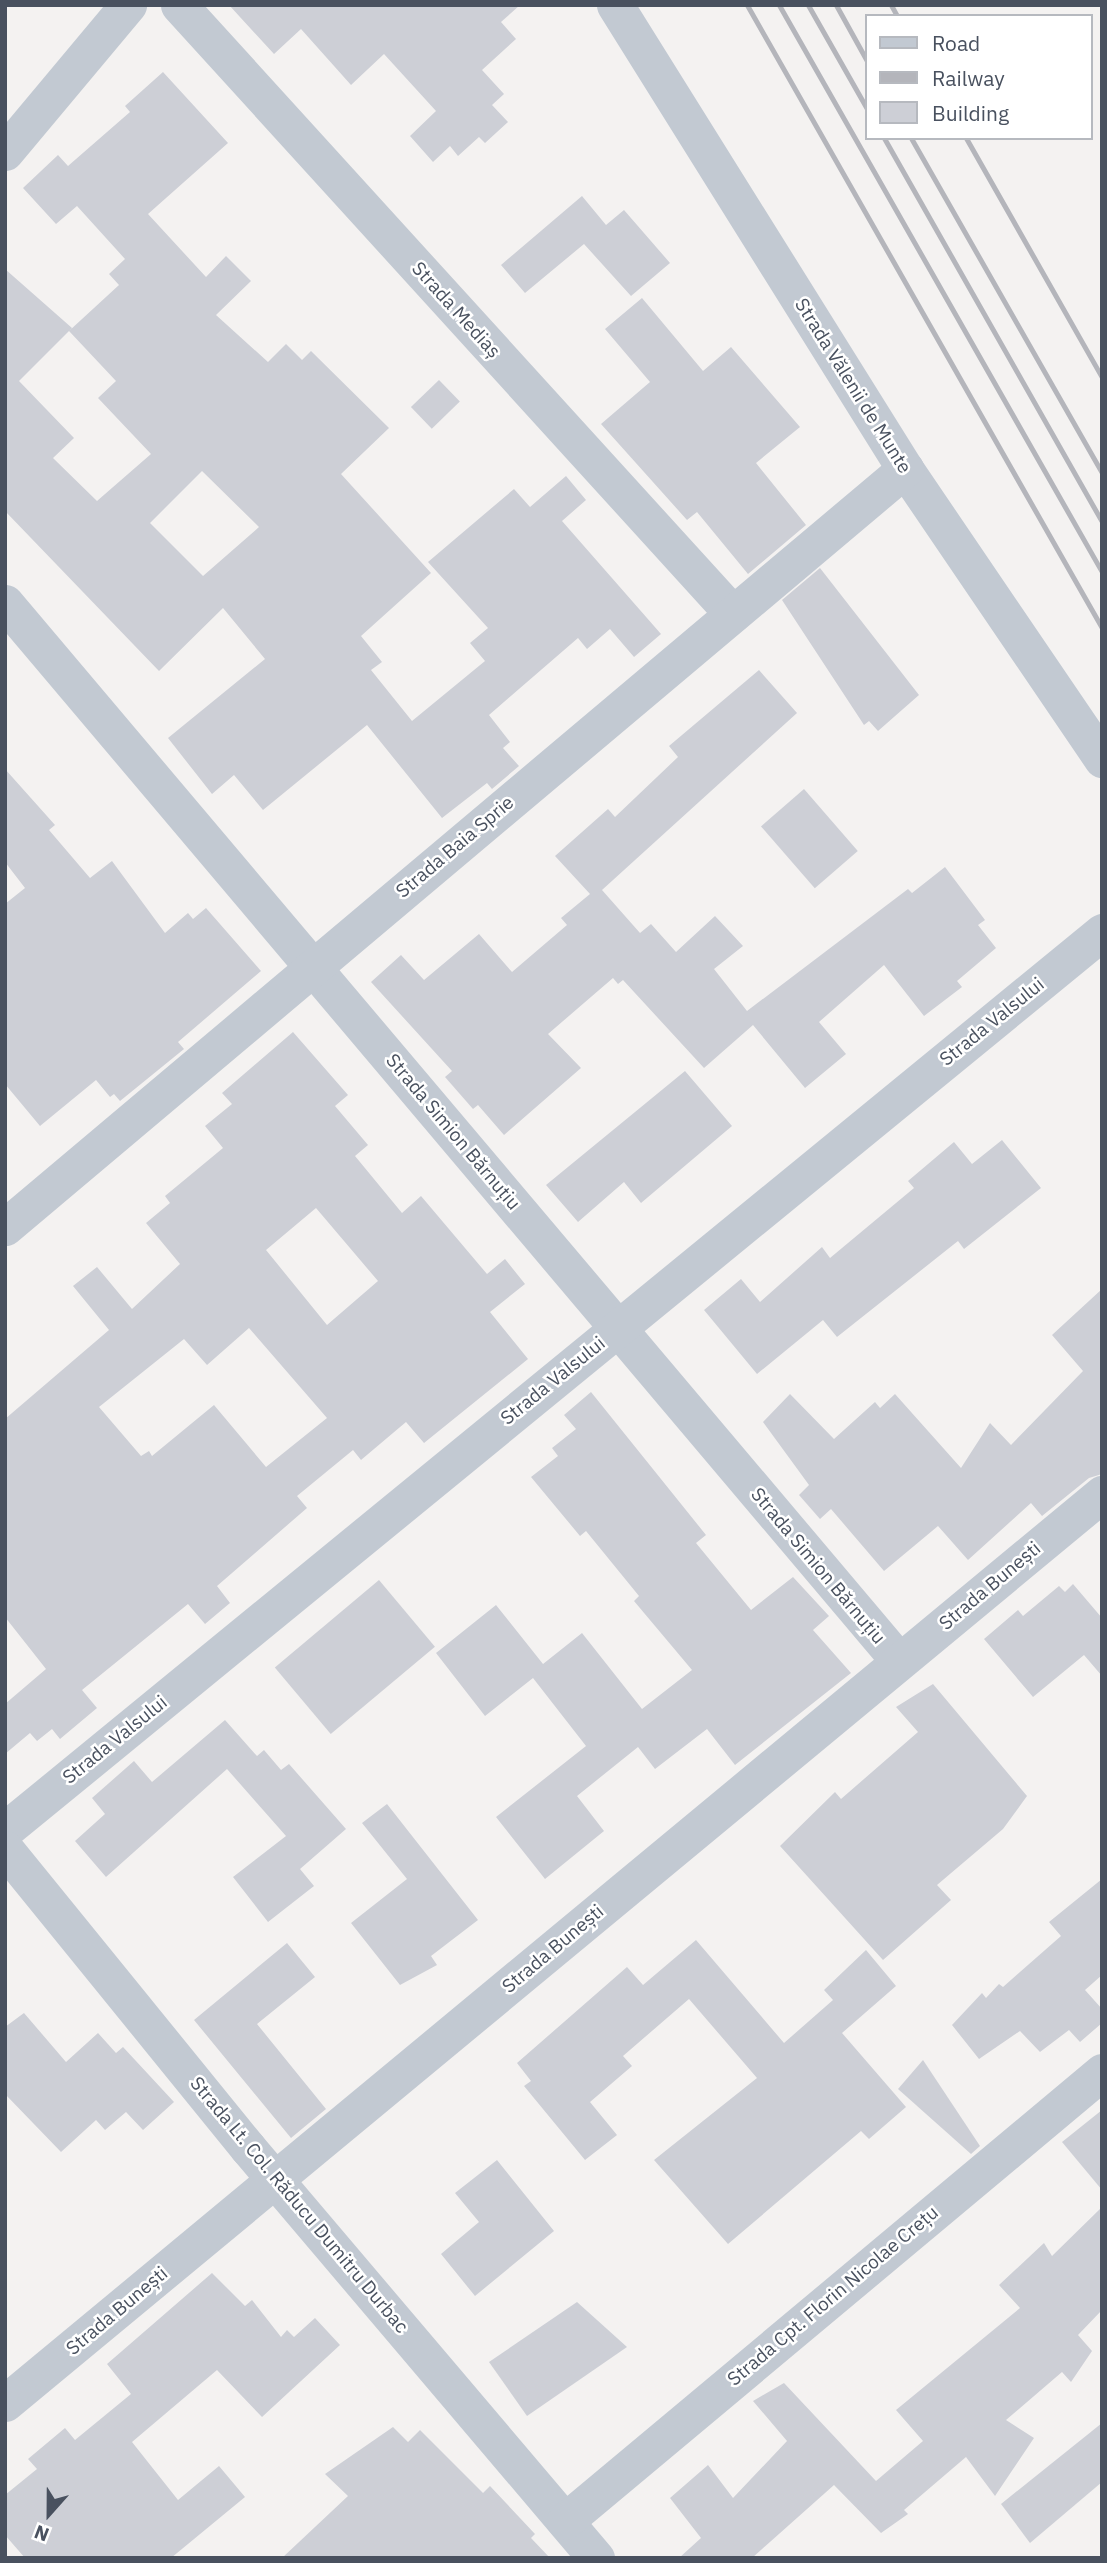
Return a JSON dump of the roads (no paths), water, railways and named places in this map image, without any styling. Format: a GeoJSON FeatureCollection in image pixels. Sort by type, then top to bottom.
{"type":"FeatureCollection","features":[{"type":"Feature","properties":{"kind":"street"},"geometry":{"type":"LineString","coordinates":[[5,152],[128,5]]}},
{"type":"Feature","properties":{"kind":"street","name":"Strada Mediaș"},"geometry":{"type":"LineString","coordinates":[[179,5],[733,614]]}},
{"type":"Feature","properties":{"kind":"street","name":"Strada Vălenii de Munte"},"geometry":{"type":"LineString","coordinates":[[615,5],[905,469],[1102,760]]}},
{"type":"Feature","properties":{"kind":"street","name":"Strada Baia Sprie"},"geometry":{"type":"LineString","coordinates":[[5,1227],[905,469]]}},
{"type":"Feature","properties":{"kind":"street","name":"Strada Simion Bărnuțiu"},"geometry":{"type":"LineString","coordinates":[[5,603],[899,1661]]}},
{"type":"Feature","properties":{"kind":"street","name":"Strada Valsului"},"geometry":{"type":"LineString","coordinates":[[5,1830],[1102,933]]}},
{"type":"Feature","properties":{"kind":"street","name":"Strada Bunești"},"geometry":{"type":"LineString","coordinates":[[5,2403],[1102,1494]]}},
{"type":"Feature","properties":{"kind":"street","name":"Strada Lt. Col. Răducu Dumitru Durbac"},"geometry":{"type":"LineString","coordinates":[[5,1849],[276,2179],[596,2558]]}},
{"type":"Feature","properties":{"kind":"street","name":"Strada Cpt. Florin Nicolae Crețu"},"geometry":{"type":"LineString","coordinates":[[565,2521],[1102,2072]]}},
{"type":"Feature","properties":{"kind":"railway"},"geometry":{"type":"LineString","coordinates":[[747,5],[1102,628]]}},
{"type":"Feature","properties":{"kind":"railway"},"geometry":{"type":"LineString","coordinates":[[779,5],[1102,572]]}},
{"type":"Feature","properties":{"kind":"railway"},"geometry":{"type":"LineString","coordinates":[[808,5],[866,107]]}},
{"type":"Feature","properties":{"kind":"railway"},"geometry":{"type":"LineString","coordinates":[[836,5],[866,59]]}},
{"type":"Feature","properties":{"kind":"railway"},"geometry":{"type":"LineString","coordinates":[[891,5],[896,14]]}},
{"type":"Feature","properties":{"kind":"railway"},"geometry":{"type":"LineString","coordinates":[[885,140],[1102,522]]}},
{"type":"Feature","properties":{"kind":"railway"},"geometry":{"type":"LineString","coordinates":[[912,140],[1102,473]]}},
{"type":"Feature","properties":{"kind":"railway"},"geometry":{"type":"LineString","coordinates":[[967,140],[1102,377]]}}]}
